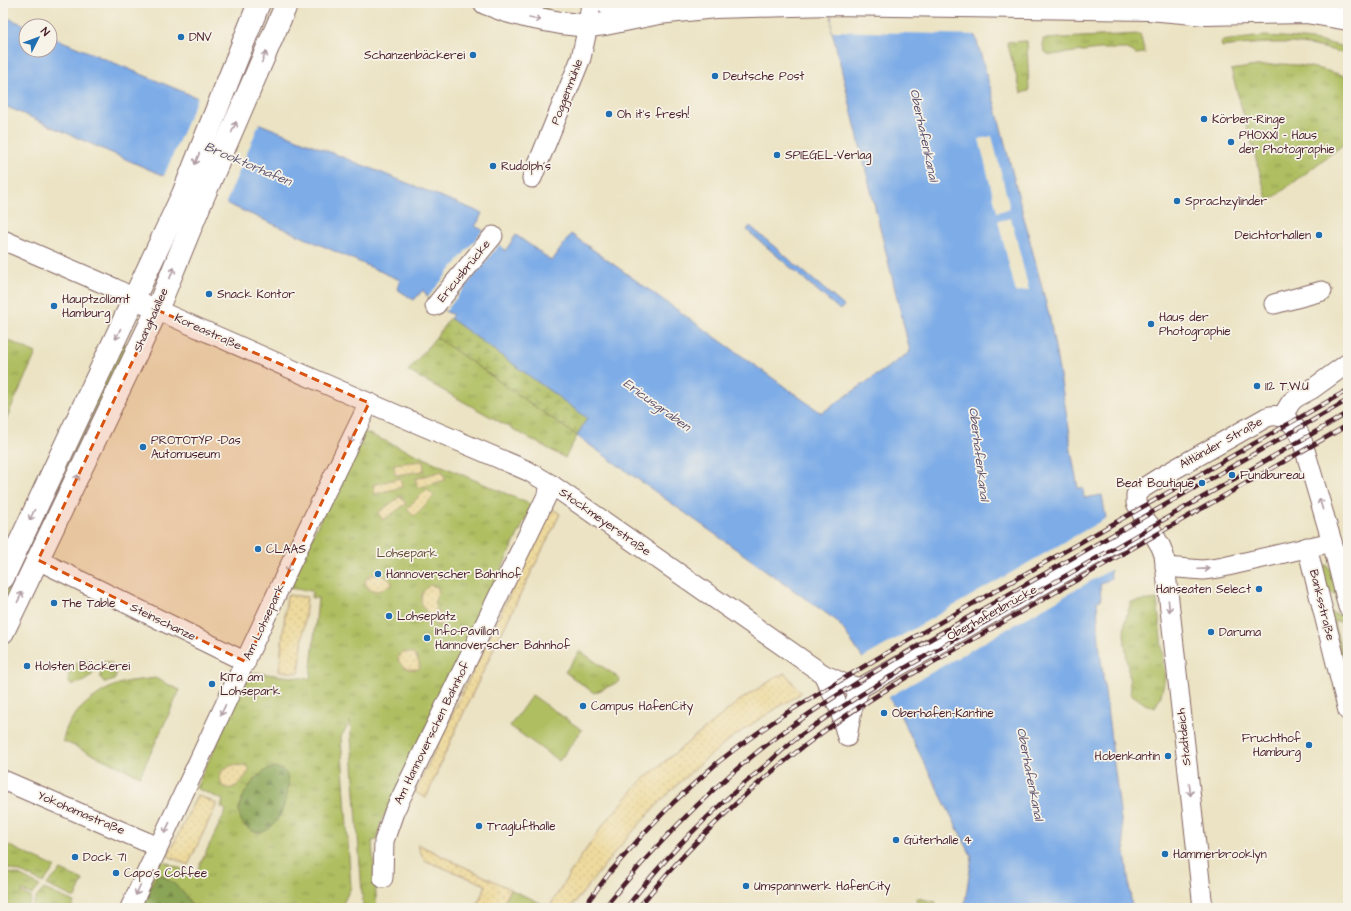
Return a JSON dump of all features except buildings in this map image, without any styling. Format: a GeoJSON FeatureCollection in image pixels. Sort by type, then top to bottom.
{"type":"FeatureCollection","features":[{"type":"Feature","properties":{"kind":"main road","name":"Shanghaiallee"},"geometry":{"type":"LineString","coordinates":[[3,632],[157,310],[227,84],[259,3]]}},
{"type":"Feature","properties":{"kind":"main road","name":"Shanghaiallee"},"geometry":{"type":"LineString","coordinates":[[3,578],[134,299],[192,198],[248,93],[287,3]]}},
{"type":"Feature","properties":{"kind":"main road"},"geometry":{"type":"LineString","coordinates":[[485,3],[528,17],[588,26],[659,13],[735,4],[1155,6],[1206,14],[1306,12],[1348,19]]}},
{"type":"Feature","properties":{"kind":"main road"},"geometry":{"type":"LineString","coordinates":[[608,3],[659,13]]}},
{"type":"Feature","properties":{"kind":"main road"},"geometry":{"type":"LineString","coordinates":[[1342,3],[1348,7]]}},
{"type":"Feature","properties":{"kind":"street","name":"Poggenmühle"},"geometry":{"type":"LineString","coordinates":[[532,178],[581,58],[591,3]]}},
{"type":"Feature","properties":{"kind":"street","name":"Ericusbrücke"},"geometry":{"type":"LineString","coordinates":[[435,306],[493,236]]}},
{"type":"Feature","properties":{"kind":"street","name":"Koreastraße"},"geometry":{"type":"LineString","coordinates":[[3,240],[114,288],[157,310],[369,402]]}},
{"type":"Feature","properties":{"kind":"street"},"geometry":{"type":"LineString","coordinates":[[1274,304],[1322,291]]}},
{"type":"Feature","properties":{"kind":"street"},"geometry":{"type":"LineString","coordinates":[[1282,417],[1291,402],[1297,397],[1312,389],[1348,363]]}},
{"type":"Feature","properties":{"kind":"street","name":"Stockmeyerstraße"},"geometry":{"type":"LineString","coordinates":[[369,402],[528,470],[552,485],[823,674],[845,684],[868,684]]}},
{"type":"Feature","properties":{"kind":"street","name":"Am Lohsepark"},"geometry":{"type":"LineString","coordinates":[[130,908],[246,662],[294,556],[369,402]]}},
{"type":"Feature","properties":{"kind":"street","name":"Altländer Straße"},"geometry":{"type":"LineString","coordinates":[[1149,524],[1136,502],[1136,495],[1140,490],[1158,478],[1267,417],[1272,415],[1282,417]]}},
{"type":"Feature","properties":{"kind":"street","name":"Banksstraße"},"geometry":{"type":"LineString","coordinates":[[1282,417],[1293,425],[1299,433],[1332,542],[1348,607]]}},
{"type":"Feature","properties":{"kind":"street","name":"Am Hannoverschen Bahnhof"},"geometry":{"type":"LineString","coordinates":[[383,878],[384,841],[394,812],[552,485]]}},
{"type":"Feature","properties":{"kind":"street","name":"Oberhafenbrücke"},"geometry":{"type":"LineString","coordinates":[[868,684],[1149,524]]}},
{"type":"Feature","properties":{"kind":"street","name":"Stadtdeich"},"geometry":{"type":"LineString","coordinates":[[1149,524],[1164,555],[1203,908]]}},
{"type":"Feature","properties":{"kind":"street"},"geometry":{"type":"LineString","coordinates":[[1165,567],[1203,570],[1219,568],[1332,542]]}},
{"type":"Feature","properties":{"kind":"street","name":"Banksstraße"},"geometry":{"type":"LineString","coordinates":[[1307,547],[1348,711]]}},
{"type":"Feature","properties":{"kind":"street","name":"Steinschanze"},"geometry":{"type":"LineString","coordinates":[[38,560],[246,662]]}},
{"type":"Feature","properties":{"kind":"street","name":"Stockmeyerstraße"},"geometry":{"type":"LineString","coordinates":[[823,674],[840,710],[847,737],[852,710],[868,684]]}},
{"type":"Feature","properties":{"kind":"street","name":"Yokohamastraße"},"geometry":{"type":"LineString","coordinates":[[3,780],[158,847]]}},
{"type":"Feature","properties":{"kind":"highlighted area"},"geometry":{"type":"Polygon","coordinates":[[[157,310],[369,403],[246,662],[38,560],[157,310]]]}},
{"type":"Feature","properties":{"kind":"green space"},"geometry":{"type":"Polygon","coordinates":[[[508,3],[548,3],[546,13],[508,3]]]}},
{"type":"Feature","properties":{"kind":"green space"},"geometry":{"type":"Polygon","coordinates":[[[1140,34],[1145,53],[1136,54],[1127,49],[1099,49],[1051,55],[1046,53],[1043,47],[1043,39],[1140,34]]]}},
{"type":"Feature","properties":{"kind":"green space"},"geometry":{"type":"Polygon","coordinates":[[[1263,36],[1306,39],[1337,45],[1348,48],[1348,55],[1321,47],[1293,43],[1261,43],[1222,47],[1222,41],[1263,36]]]}},
{"type":"Feature","properties":{"kind":"green space"},"geometry":{"type":"Polygon","coordinates":[[[1027,41],[1029,91],[1021,93],[1007,42],[1027,41]]]}},
{"type":"Feature","properties":{"kind":"green space"},"geometry":{"type":"Polygon","coordinates":[[[1281,64],[1315,68],[1348,77],[1348,141],[1268,202],[1231,70],[1281,64]]]}},
{"type":"Feature","properties":{"kind":"green space"},"geometry":{"type":"Polygon","coordinates":[[[450,318],[588,418],[577,436],[436,337],[450,318]]]}},
{"type":"Feature","properties":{"kind":"green space"},"geometry":{"type":"Polygon","coordinates":[[[436,337],[577,436],[565,458],[408,371],[436,337]]]}},
{"type":"Feature","properties":{"kind":"green space"},"geometry":{"type":"Polygon","coordinates":[[[3,338],[36,353],[3,426],[3,338]]]}},
{"type":"Feature","properties":{"kind":"green space"},"geometry":{"type":"Polygon","coordinates":[[[122,342],[127,345],[28,553],[8,601],[3,604],[3,598],[7,587],[122,342]]]}},
{"type":"Feature","properties":{"kind":"green space","name":"Lohsepark"},"geometry":{"type":"Polygon","coordinates":[[[362,431],[532,505],[382,820],[377,840],[372,841],[377,908],[363,908],[350,722],[341,737],[351,887],[341,908],[138,908],[161,860],[195,875],[226,810],[221,807],[223,800],[196,788],[249,672],[310,679],[318,598],[312,598],[312,591],[288,588],[362,431]]]}},
{"type":"Feature","properties":{"kind":"green space"},"geometry":{"type":"Polygon","coordinates":[[[1326,565],[1332,570],[1346,623],[1335,621],[1334,624],[1343,656],[1348,657],[1348,664],[1342,663],[1329,612],[1339,615],[1336,594],[1323,591],[1320,568],[1326,565]]]}},
{"type":"Feature","properties":{"kind":"green space"},"geometry":{"type":"Polygon","coordinates":[[[1157,599],[1165,678],[1161,695],[1155,708],[1145,704],[1131,694],[1124,635],[1125,621],[1131,602],[1157,599]]]}},
{"type":"Feature","properties":{"kind":"green space"},"geometry":{"type":"Polygon","coordinates":[[[580,651],[619,678],[620,681],[594,693],[565,672],[580,651]]]}},
{"type":"Feature","properties":{"kind":"green space"},"geometry":{"type":"Polygon","coordinates":[[[83,659],[90,664],[94,671],[85,681],[71,685],[68,678],[69,674],[73,666],[83,659]]]}},
{"type":"Feature","properties":{"kind":"green space"},"geometry":{"type":"Polygon","coordinates":[[[104,662],[113,664],[114,666],[116,676],[113,681],[104,682],[101,678],[100,669],[104,662]]]}},
{"type":"Feature","properties":{"kind":"green space"},"geometry":{"type":"Polygon","coordinates":[[[155,678],[180,690],[140,776],[63,741],[69,723],[83,706],[92,699],[110,688],[123,683],[155,678]]]}},
{"type":"Feature","properties":{"kind":"green space"},"geometry":{"type":"Polygon","coordinates":[[[532,695],[582,730],[559,761],[510,726],[532,695]]]}},
{"type":"Feature","properties":{"kind":"green space"},"geometry":{"type":"Polygon","coordinates":[[[275,767],[283,770],[288,777],[288,790],[284,806],[278,818],[270,828],[262,832],[251,831],[243,824],[239,814],[241,802],[253,781],[265,771],[275,767]]]}},
{"type":"Feature","properties":{"kind":"green space"},"geometry":{"type":"Polygon","coordinates":[[[3,843],[55,867],[43,883],[23,873],[3,867],[3,843]]]}},
{"type":"Feature","properties":{"kind":"green space"},"geometry":{"type":"Polygon","coordinates":[[[61,870],[83,880],[75,898],[46,885],[61,870]]]}},
{"type":"Feature","properties":{"kind":"green space"},"geometry":{"type":"Polygon","coordinates":[[[3,871],[19,875],[40,886],[32,895],[22,891],[22,893],[32,898],[27,908],[3,908],[3,871]]]}},
{"type":"Feature","properties":{"kind":"green space"},"geometry":{"type":"Polygon","coordinates":[[[158,873],[187,897],[193,908],[141,908],[158,873]]]}},
{"type":"Feature","properties":{"kind":"green space"},"geometry":{"type":"Polygon","coordinates":[[[44,889],[74,902],[71,908],[31,908],[36,898],[44,889]]]}},
{"type":"Feature","properties":{"kind":"green space"},"geometry":{"type":"Polygon","coordinates":[[[510,889],[549,907],[549,908],[501,908],[510,889]]]}},
{"type":"Feature","properties":{"kind":"green space"},"geometry":{"type":"Polygon","coordinates":[[[917,898],[936,902],[935,908],[915,908],[917,898]]]}},
{"type":"Feature","properties":{"kind":"sand"},"geometry":{"type":"Polygon","coordinates":[[[423,461],[424,471],[395,475],[394,464],[423,461]]]}},
{"type":"Feature","properties":{"kind":"sand"},"geometry":{"type":"Polygon","coordinates":[[[442,471],[445,480],[418,488],[415,479],[442,471]]]}},
{"type":"Feature","properties":{"kind":"sand"},"geometry":{"type":"Polygon","coordinates":[[[400,478],[402,487],[375,494],[373,485],[400,478]]]}},
{"type":"Feature","properties":{"kind":"sand"},"geometry":{"type":"Polygon","coordinates":[[[427,489],[434,496],[414,516],[407,508],[427,489]]]}},
{"type":"Feature","properties":{"kind":"sand"},"geometry":{"type":"Polygon","coordinates":[[[401,496],[406,504],[383,520],[378,513],[401,496]]]}},
{"type":"Feature","properties":{"kind":"sand"},"geometry":{"type":"Polygon","coordinates":[[[551,508],[560,514],[474,691],[426,798],[415,792],[551,508]]]}},
{"type":"Feature","properties":{"kind":"sand"},"geometry":{"type":"Polygon","coordinates":[[[371,575],[380,575],[385,577],[392,582],[392,585],[379,591],[370,590],[365,583],[366,579],[371,575]]]}},
{"type":"Feature","properties":{"kind":"sand"},"geometry":{"type":"Polygon","coordinates":[[[430,585],[437,587],[439,592],[435,600],[435,605],[436,609],[445,619],[441,625],[437,625],[425,611],[421,601],[424,590],[430,585]]]}},
{"type":"Feature","properties":{"kind":"sand"},"geometry":{"type":"Polygon","coordinates":[[[287,595],[307,597],[299,673],[279,671],[287,595]]]}},
{"type":"Feature","properties":{"kind":"sand"},"geometry":{"type":"Polygon","coordinates":[[[402,652],[412,653],[417,658],[420,666],[419,669],[409,669],[402,665],[398,659],[402,652]]]}},
{"type":"Feature","properties":{"kind":"sand"},"geometry":{"type":"Polygon","coordinates":[[[785,673],[801,693],[728,741],[677,785],[622,844],[571,908],[549,908],[570,873],[603,825],[641,781],[739,701],[785,673]]]}},
{"type":"Feature","properties":{"kind":"sand"},"geometry":{"type":"Polygon","coordinates":[[[233,765],[247,766],[249,771],[244,779],[233,788],[225,787],[221,784],[220,775],[223,769],[233,765]]]}},
{"type":"Feature","properties":{"kind":"sand"},"geometry":{"type":"Polygon","coordinates":[[[197,795],[217,804],[188,865],[168,856],[197,795]]]}},
{"type":"Feature","properties":{"kind":"sand"},"geometry":{"type":"Polygon","coordinates":[[[417,844],[510,889],[501,908],[476,908],[486,885],[424,860],[417,844]]]}},
{"type":"Feature","properties":{"kind":"water"},"geometry":{"type":"Polygon","coordinates":[[[831,3],[966,3],[993,97],[1050,319],[1078,488],[1083,488],[1084,498],[1102,495],[1106,518],[1111,578],[1100,585],[1101,600],[1097,601],[1099,643],[1132,908],[964,908],[972,857],[900,715],[837,621],[577,436],[587,418],[450,318],[453,315],[441,309],[431,301],[423,290],[414,300],[397,289],[400,280],[3,105],[3,16],[18,22],[18,58],[58,58],[58,39],[260,124],[482,213],[475,226],[486,232],[497,241],[505,251],[516,235],[552,261],[571,234],[820,412],[823,412],[910,352],[832,31],[831,3]]]}},
{"type":"Feature","properties":{"kind":"water"},"geometry":{"type":"Polygon","coordinates":[[[750,226],[844,306],[840,310],[747,230],[750,226]]]}},
{"type":"Feature","properties":{"kind":"pier"},"geometry":{"type":"Polygon","coordinates":[[[831,3],[968,3],[978,35],[832,31],[831,3]]]}},
{"type":"Feature","properties":{"kind":"pier"},"geometry":{"type":"Polygon","coordinates":[[[198,96],[260,122],[225,205],[163,178],[198,96]]]}},
{"type":"Feature","properties":{"kind":"pier"},"geometry":{"type":"Polygon","coordinates":[[[992,136],[1010,209],[997,212],[979,139],[992,136]]]}},
{"type":"Feature","properties":{"kind":"pier"},"geometry":{"type":"Polygon","coordinates":[[[1011,218],[1029,290],[1016,293],[998,221],[1011,218]]]}},
{"type":"Feature","properties":{"kind":"pier"},"geometry":{"type":"Polygon","coordinates":[[[483,230],[497,241],[499,245],[446,311],[441,309],[428,297],[483,230]]]}},
{"type":"Feature","properties":{"kind":"pier"},"geometry":{"type":"Polygon","coordinates":[[[1108,517],[1112,569],[887,698],[861,659],[1108,517]]]}},
{"type":"Feature","properties":{"kind":"railway"},"geometry":{"type":"LineString","coordinates":[[583,908],[611,871],[674,802],[717,763],[783,715],[888,652],[1348,390]]}},
{"type":"Feature","properties":{"kind":"railway"},"geometry":{"type":"LineString","coordinates":[[604,908],[655,848],[711,792],[767,744],[803,718],[840,693],[896,659],[1348,400]]}},
{"type":"Feature","properties":{"kind":"railway"},"geometry":{"type":"LineString","coordinates":[[626,908],[641,888],[692,832],[728,798],[801,735],[903,669],[1348,413]]}},
{"type":"Feature","properties":{"kind":"railway"},"geometry":{"type":"LineString","coordinates":[[638,908],[702,836],[748,792],[797,751],[844,717],[907,677],[1348,425]]}},
{"type":"Feature","properties":{"kind":"place","name":"DNV"},"geometry":{"type":"Point","coordinates":[181,37]}},
{"type":"Feature","properties":{"kind":"place","name":"Schanzenbäckerei"},"geometry":{"type":"Point","coordinates":[473,55]}},
{"type":"Feature","properties":{"kind":"place","name":"Deutsche Post"},"geometry":{"type":"Point","coordinates":[715,76]}},
{"type":"Feature","properties":{"kind":"place","name":"Oh it's fresh!"},"geometry":{"type":"Point","coordinates":[609,114]}},
{"type":"Feature","properties":{"kind":"place","name":"Körber-Ringe"},"geometry":{"type":"Point","coordinates":[1204,119]}},
{"type":"Feature","properties":{"kind":"place","name":"PHOXXI – Haus der Photographie"},"geometry":{"type":"Point","coordinates":[1231,142]}},
{"type":"Feature","properties":{"kind":"place","name":"SPIEGEL-Verlag"},"geometry":{"type":"Point","coordinates":[777,155]}},
{"type":"Feature","properties":{"kind":"place","name":"Rudolph's"},"geometry":{"type":"Point","coordinates":[493,166]}},
{"type":"Feature","properties":{"kind":"place","name":"Sprachzylinder"},"geometry":{"type":"Point","coordinates":[1177,201]}},
{"type":"Feature","properties":{"kind":"place","name":"Deichtorhallen"},"geometry":{"type":"Point","coordinates":[1319,235]}},
{"type":"Feature","properties":{"kind":"place","name":"Snack Kontor"},"geometry":{"type":"Point","coordinates":[209,294]}},
{"type":"Feature","properties":{"kind":"place","name":"Hauptzollamt Hamburg"},"geometry":{"type":"Point","coordinates":[54,306]}},
{"type":"Feature","properties":{"kind":"place","name":"Haus der Photographie"},"geometry":{"type":"Point","coordinates":[1151,324]}},
{"type":"Feature","properties":{"kind":"place","name":"112 T.W.U"},"geometry":{"type":"Point","coordinates":[1257,386]}},
{"type":"Feature","properties":{"kind":"place","name":"PROTOTYP -Das Automuseum"},"geometry":{"type":"Point","coordinates":[143,447]}},
{"type":"Feature","properties":{"kind":"place","name":"Fundbureau"},"geometry":{"type":"Point","coordinates":[1232,475]}},
{"type":"Feature","properties":{"kind":"place","name":"Beat Boutique"},"geometry":{"type":"Point","coordinates":[1202,483]}},
{"type":"Feature","properties":{"kind":"place","name":"CLAAS"},"geometry":{"type":"Point","coordinates":[258,549]}},
{"type":"Feature","properties":{"kind":"place","name":"Hannoverscher Bahnhof"},"geometry":{"type":"Point","coordinates":[378,574]}},
{"type":"Feature","properties":{"kind":"place","name":"Hanseaten Select"},"geometry":{"type":"Point","coordinates":[1259,589]}},
{"type":"Feature","properties":{"kind":"place","name":"The Table"},"geometry":{"type":"Point","coordinates":[54,603]}},
{"type":"Feature","properties":{"kind":"place","name":"Lohseplatz"},"geometry":{"type":"Point","coordinates":[389,616]}},
{"type":"Feature","properties":{"kind":"place","name":"Daruma"},"geometry":{"type":"Point","coordinates":[1211,632]}},
{"type":"Feature","properties":{"kind":"place","name":"Info-Pavillon Hannoverscher Bahnhof"},"geometry":{"type":"Point","coordinates":[427,638]}},
{"type":"Feature","properties":{"kind":"place","name":"Holsten Bäckerei"},"geometry":{"type":"Point","coordinates":[27,666]}},
{"type":"Feature","properties":{"kind":"place","name":"KiTa am Lohsepark"},"geometry":{"type":"Point","coordinates":[212,684]}},
{"type":"Feature","properties":{"kind":"place","name":"Campus HafenCity"},"geometry":{"type":"Point","coordinates":[583,706]}},
{"type":"Feature","properties":{"kind":"place","name":"Oberhafen-Kantine"},"geometry":{"type":"Point","coordinates":[884,713]}},
{"type":"Feature","properties":{"kind":"place","name":"Fruchthof Hamburg"},"geometry":{"type":"Point","coordinates":[1309,745]}},
{"type":"Feature","properties":{"kind":"place","name":"Hobenkantin"},"geometry":{"type":"Point","coordinates":[1168,756]}},
{"type":"Feature","properties":{"kind":"place","name":"Traglufthalle"},"geometry":{"type":"Point","coordinates":[479,826]}},
{"type":"Feature","properties":{"kind":"place","name":"Güterhalle 4"},"geometry":{"type":"Point","coordinates":[896,840]}},
{"type":"Feature","properties":{"kind":"place","name":"Hammerbrooklyn"},"geometry":{"type":"Point","coordinates":[1165,854]}},
{"type":"Feature","properties":{"kind":"place","name":"Dock 71"},"geometry":{"type":"Point","coordinates":[75,857]}},
{"type":"Feature","properties":{"kind":"place","name":"Capo's Coffee"},"geometry":{"type":"Point","coordinates":[116,873]}},
{"type":"Feature","properties":{"kind":"place","name":"Umspannwerk HafenCity"},"geometry":{"type":"Point","coordinates":[746,886]}},
{"type":"Feature","properties":{"kind":"water label","name":"Oberhafenkanal"},"geometry":{"type":"Point","coordinates":[924,135]}},
{"type":"Feature","properties":{"kind":"water label","name":"Brooktorhafen"},"geometry":{"type":"Point","coordinates":[248,164]}},
{"type":"Feature","properties":{"kind":"water label","name":"Ericusgraben"},"geometry":{"type":"Point","coordinates":[657,405]}},
{"type":"Feature","properties":{"kind":"water label","name":"Oberhafenkanal"},"geometry":{"type":"Point","coordinates":[979,454]}},
{"type":"Feature","properties":{"kind":"water label","name":"Oberhafenkanal"},"geometry":{"type":"Point","coordinates":[1030,774]}}]}
